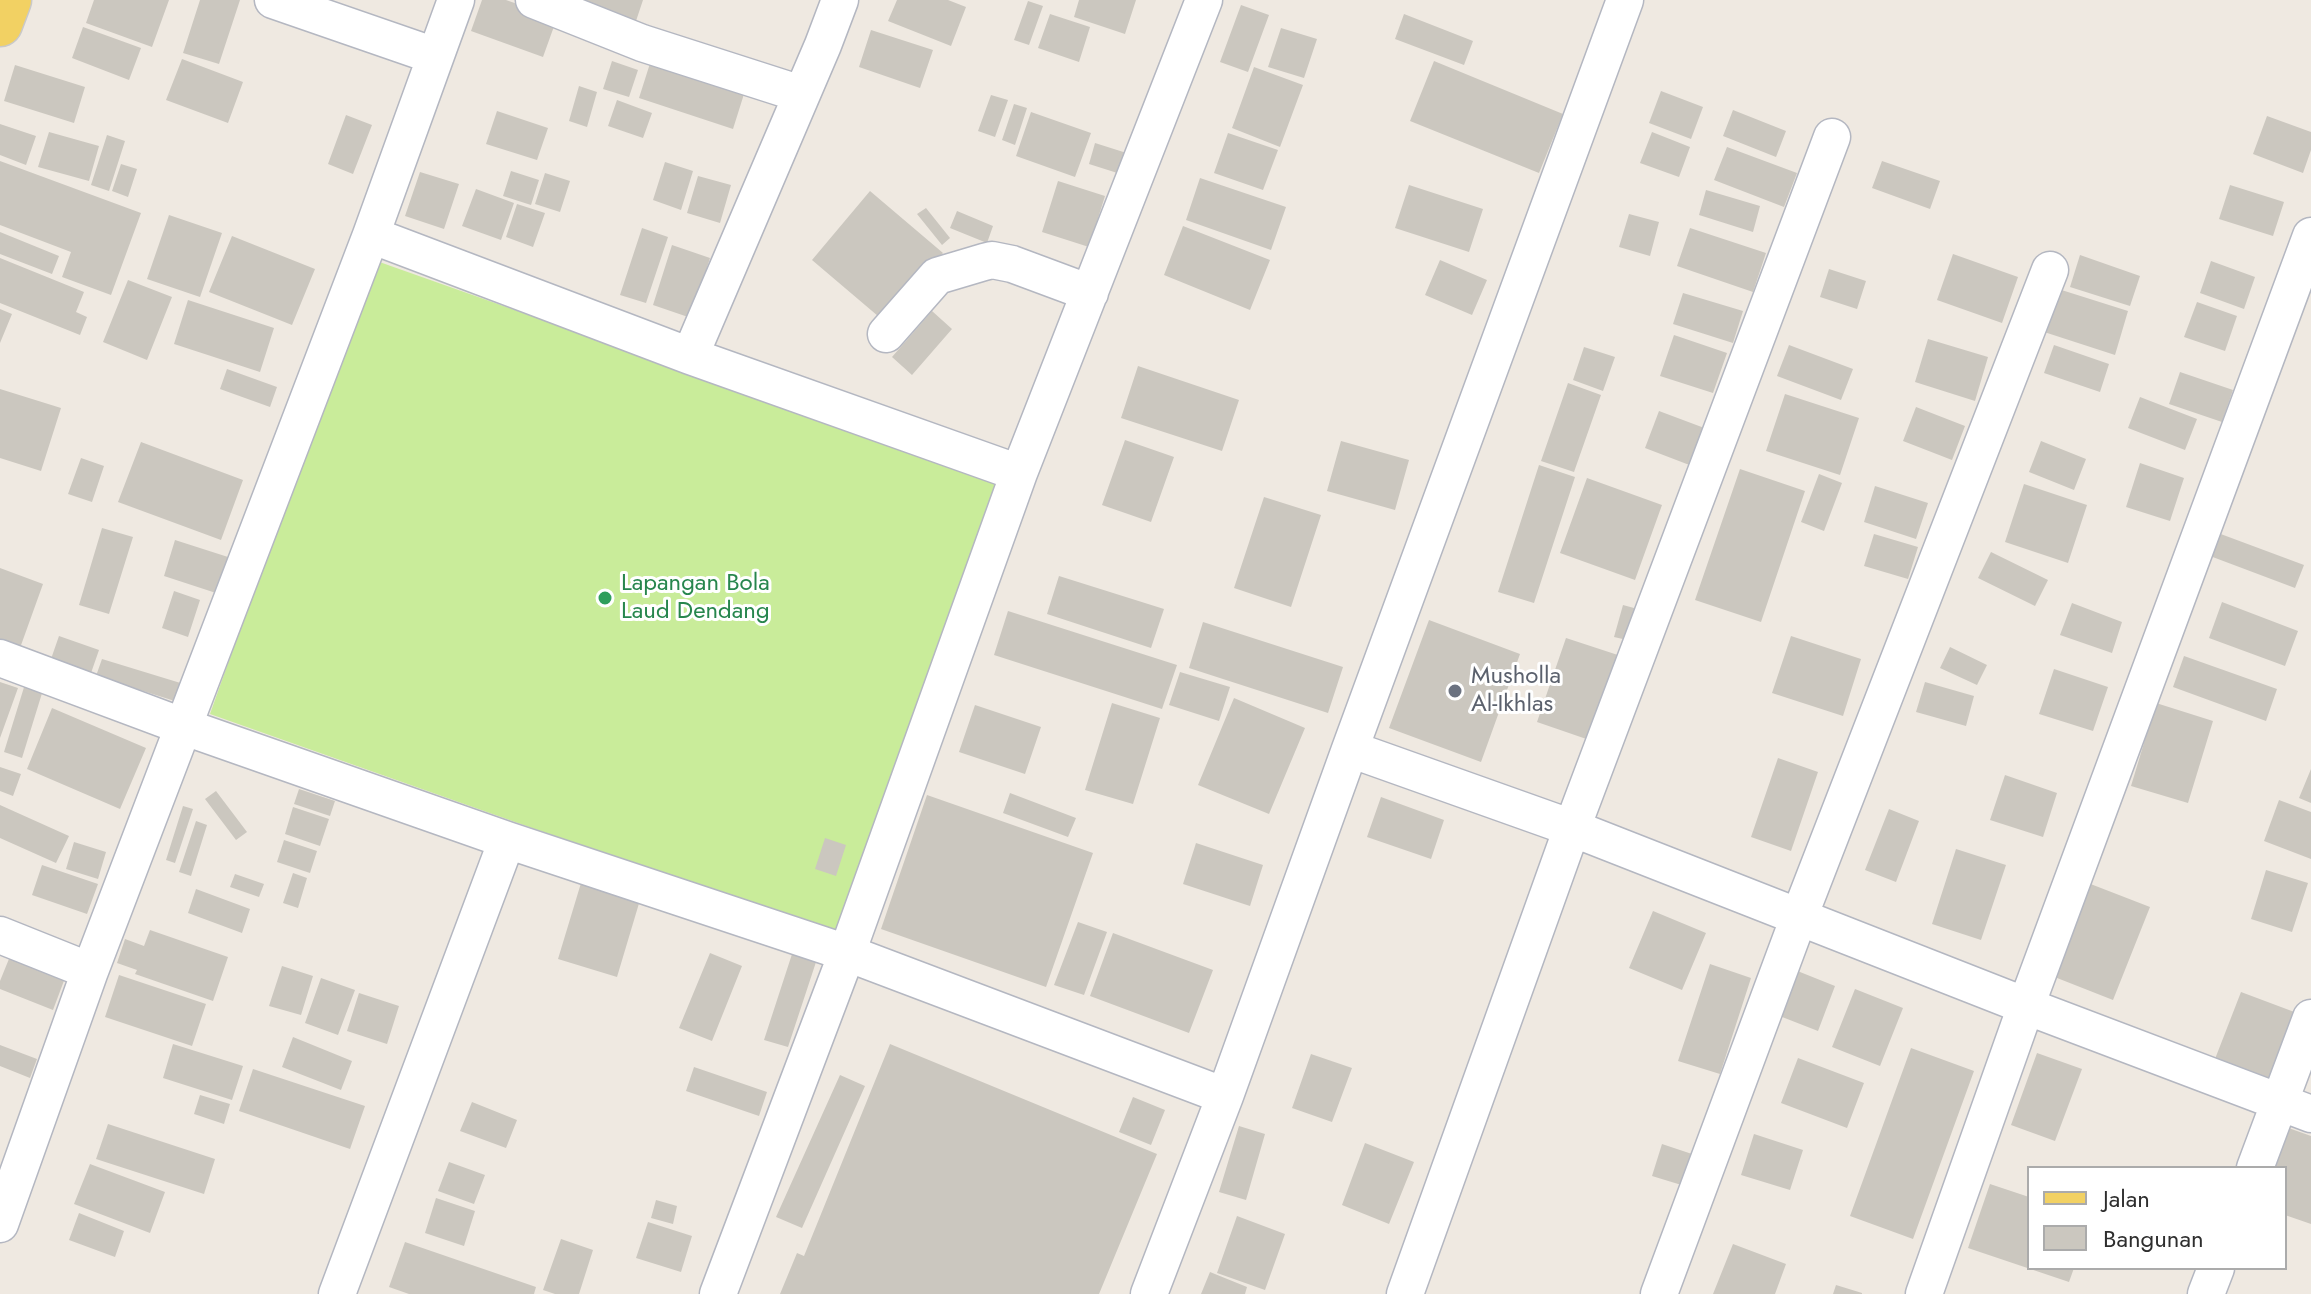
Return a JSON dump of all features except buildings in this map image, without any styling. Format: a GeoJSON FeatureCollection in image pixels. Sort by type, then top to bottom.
{"type":"FeatureCollection","features":[{"type":"Feature","properties":{"kind":"main road"},"geometry":{"type":"LineString","coordinates":[[0,24],[9,0]]}},
{"type":"Feature","properties":{"kind":"street"},"geometry":{"type":"LineString","coordinates":[[273,0],[435,56]]}},
{"type":"Feature","properties":{"kind":"street"},"geometry":{"type":"LineString","coordinates":[[0,1224],[90,971],[371,235],[456,0]]}},
{"type":"Feature","properties":{"kind":"street"},"geometry":{"type":"LineString","coordinates":[[534,0],[642,43],[801,94]]}},
{"type":"Feature","properties":{"kind":"street"},"geometry":{"type":"LineString","coordinates":[[690,356],[840,0]]}},
{"type":"Feature","properties":{"kind":"street"},"geometry":{"type":"LineString","coordinates":[[718,1294],[847,953],[1019,473],[1204,0]]}},
{"type":"Feature","properties":{"kind":"street"},"geometry":{"type":"LineString","coordinates":[[1149,1294],[1225,1096],[1625,0]]}},
{"type":"Feature","properties":{"kind":"street"},"geometry":{"type":"LineString","coordinates":[[1405,1294],[1572,828],[1832,137]]}},
{"type":"Feature","properties":{"kind":"street"},"geometry":{"type":"LineString","coordinates":[[371,235],[690,356],[1019,473]]}},
{"type":"Feature","properties":{"kind":"street"},"geometry":{"type":"LineString","coordinates":[[1924,1294],[2026,1006],[2311,236]]}},
{"type":"Feature","properties":{"kind":"street"},"geometry":{"type":"LineString","coordinates":[[886,334],[937,276],[992,260],[1012,264],[1090,293]]}},
{"type":"Feature","properties":{"kind":"street"},"geometry":{"type":"LineString","coordinates":[[1659,1294],[1799,917],[2050,270]]}},
{"type":"Feature","properties":{"kind":"street"},"geometry":{"type":"LineString","coordinates":[[0,658],[182,726],[507,840],[847,953],[1225,1096]]}},
{"type":"Feature","properties":{"kind":"street"},"geometry":{"type":"LineString","coordinates":[[1350,749],[1572,828],[2296,1108]]}},
{"type":"Feature","properties":{"kind":"street"},"geometry":{"type":"LineString","coordinates":[[337,1294],[507,840]]}},
{"type":"Feature","properties":{"kind":"street"},"geometry":{"type":"LineString","coordinates":[[0,935],[90,971]]}},
{"type":"Feature","properties":{"kind":"street"},"geometry":{"type":"LineString","coordinates":[[2256,1166],[2296,1108],[2311,1018]]}},
{"type":"Feature","properties":{"kind":"street"},"geometry":{"type":"LineString","coordinates":[[2206,1294],[2215,1270]]}},
{"type":"Feature","properties":{"kind":"green space","name":"Lapangan Bola Laud Dendang"},"geometry":{"type":"Polygon","coordinates":[[[371,259],[1000,482],[840,937],[210,714],[371,259]]]}},
{"type":"Feature","properties":{"kind":"place","name":"Lapangan Bola Laud Dendang"},"geometry":{"type":"Point","coordinates":[605,598]}},
{"type":"Feature","properties":{"kind":"place","name":"Musholla Al-Ikhlas"},"geometry":{"type":"Point","coordinates":[1455,691]}}]}
